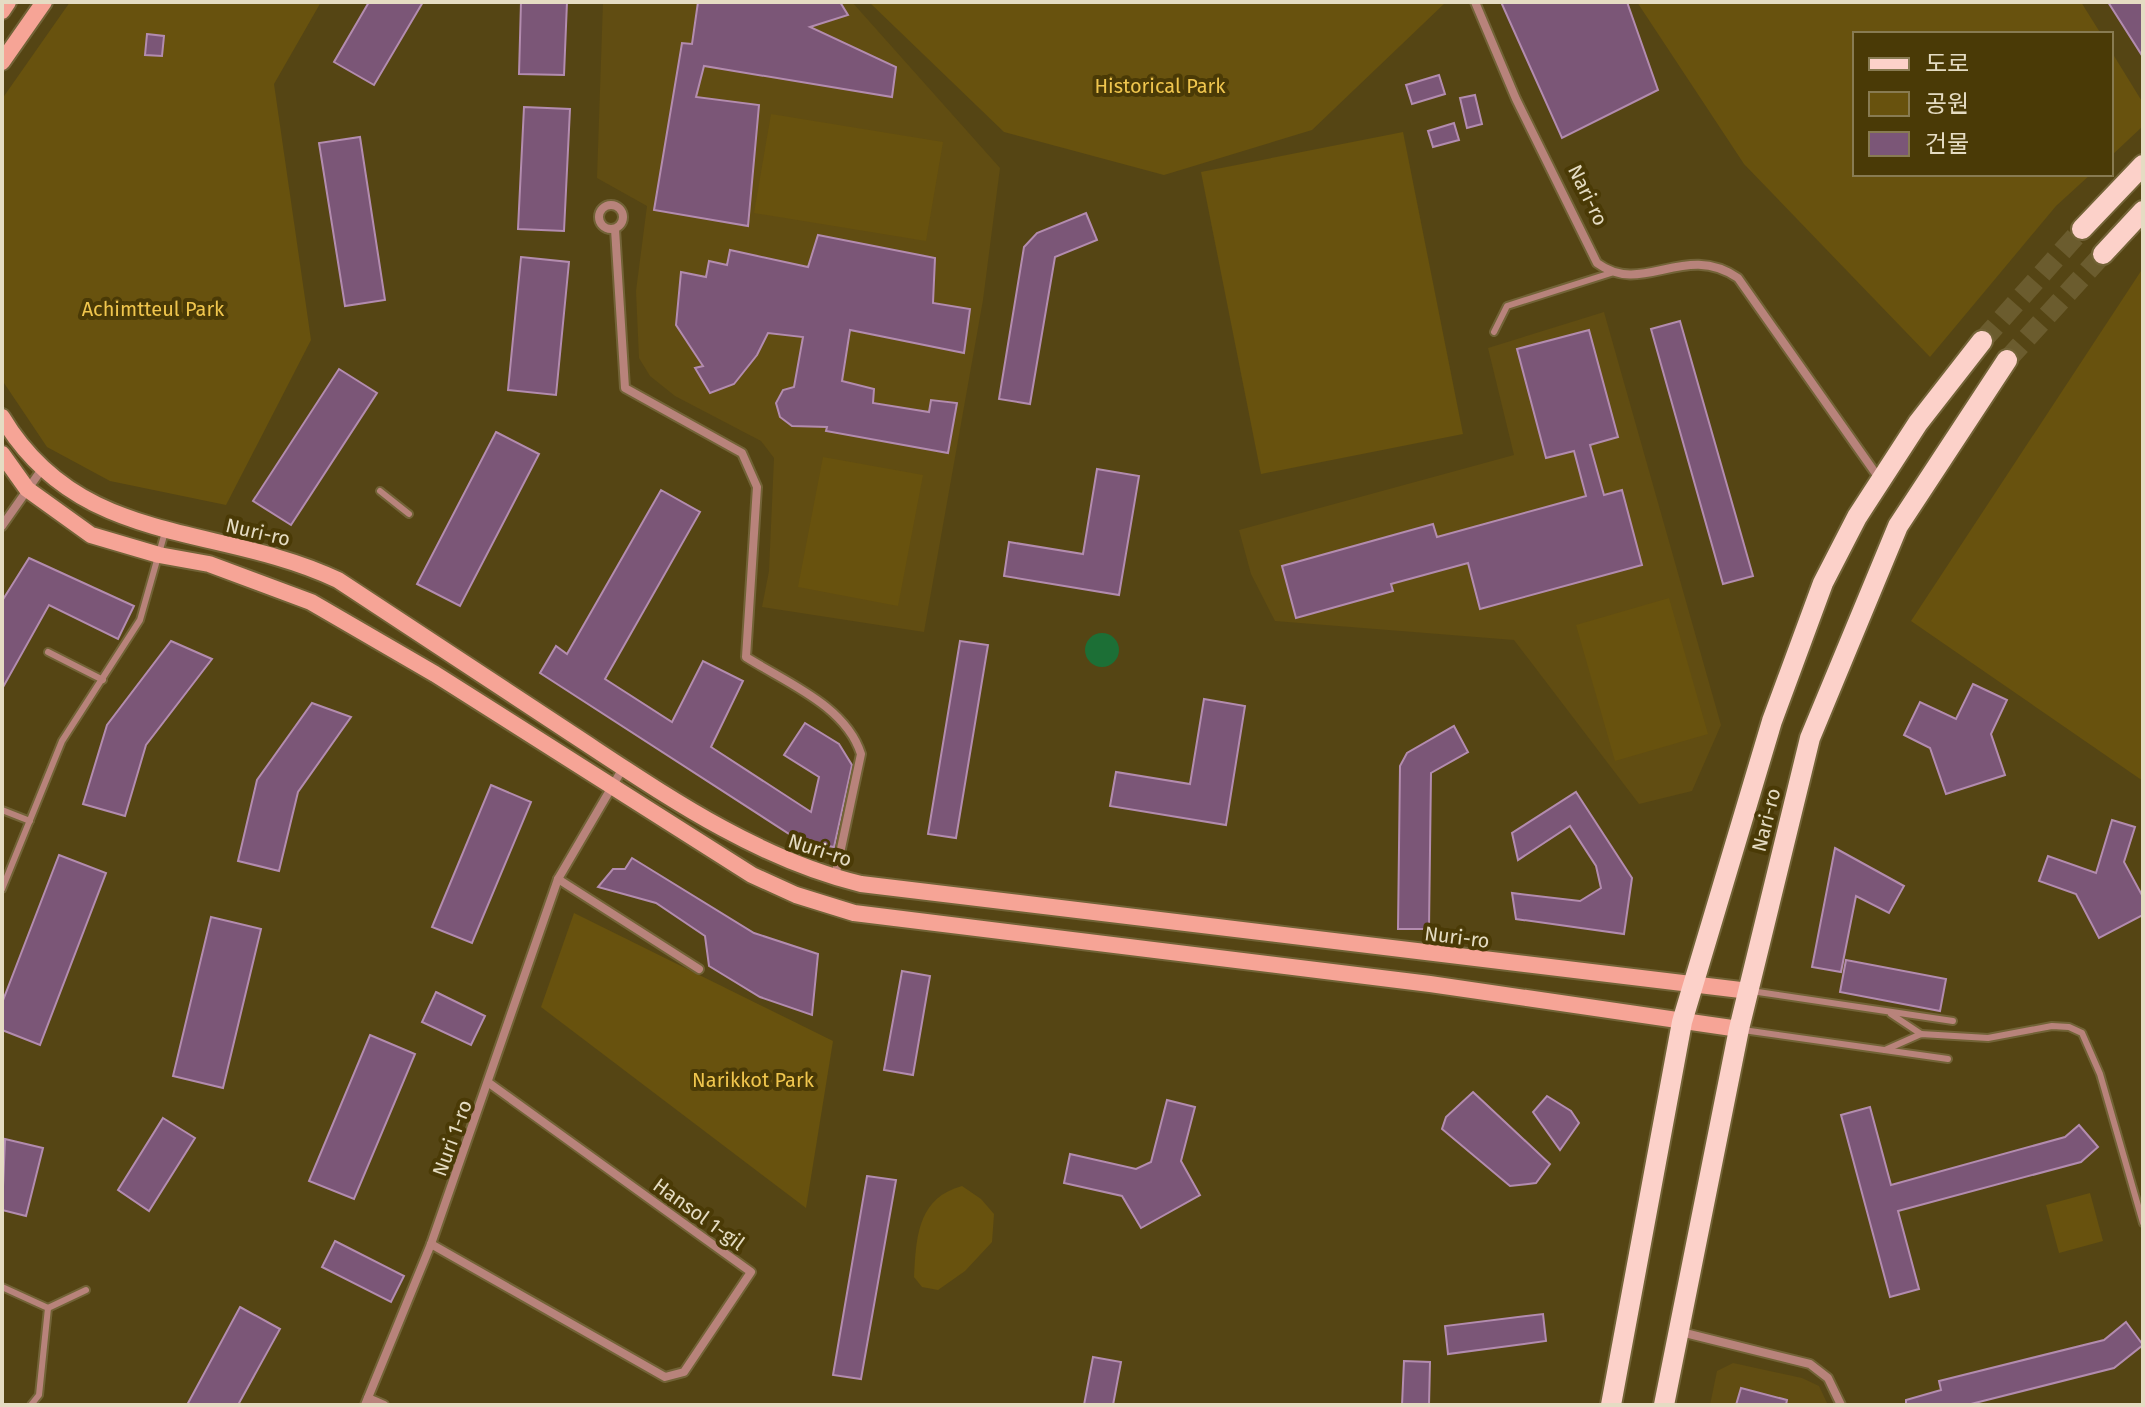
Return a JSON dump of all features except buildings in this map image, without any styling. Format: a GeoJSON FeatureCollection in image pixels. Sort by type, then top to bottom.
{"type":"FeatureCollection","features":[{"type":"Feature","properties":{"kind":"main road"},"geometry":{"type":"LineString","coordinates":[[2082,229],[2143,165]]}},
{"type":"Feature","properties":{"kind":"main road"},"geometry":{"type":"LineString","coordinates":[[2103,254],[2143,211]]}},
{"type":"Feature","properties":{"kind":"main road","name":"Nari-ro"},"geometry":{"type":"LineString","coordinates":[[1611,1405],[1682,1022],[1772,721],[1818,597],[1857,517],[1918,423],[1982,341]]}},
{"type":"Feature","properties":{"kind":"main road","name":"Nari-ro"},"geometry":{"type":"LineString","coordinates":[[1664,1405],[1739,1029],[1810,738],[1898,526],[2007,360]]}},
{"type":"Feature","properties":{"kind":"street"},"geometry":{"type":"LineString","coordinates":[[2,11],[8,2]]}},
{"type":"Feature","properties":{"kind":"street"},"geometry":{"type":"LineString","coordinates":[[2,62],[44,2]]}},
{"type":"Feature","properties":{"kind":"street","name":"Nari-ro"},"geometry":{"type":"LineString","coordinates":[[1475,2],[1586,247],[1597,263],[1611,273]]}},
{"type":"Feature","properties":{"kind":"street"},"geometry":{"type":"LineString","coordinates":[[615,229],[625,388],[742,453],[757,487],[746,657],[841,718],[858,745],[861,754],[835,878]]}},
{"type":"Feature","properties":{"kind":"street"},"geometry":{"type":"LineString","coordinates":[[1611,273],[1631,276],[1700,262],[1721,267],[1738,278],[1881,482]]}},
{"type":"Feature","properties":{"kind":"street","name":"Nuri-ro"},"geometry":{"type":"LineString","coordinates":[[2,417],[42,469],[105,511],[165,532],[263,551],[300,562],[338,580],[623,768],[760,849],[835,878],[1194,926],[1749,991]]}},
{"type":"Feature","properties":{"kind":"street"},"geometry":{"type":"LineString","coordinates":[[2,454],[27,489],[91,535],[159,555],[209,564],[311,602],[435,674],[752,875],[796,895],[854,913],[1428,984],[1739,1029]]}},
{"type":"Feature","properties":{"kind":"street"},"geometry":{"type":"LineString","coordinates":[[2,526],[42,469]]}},
{"type":"Feature","properties":{"kind":"street","name":"Nuri 1-ro"},"geometry":{"type":"LineString","coordinates":[[367,1401],[431,1244],[558,879],[623,768]]}},
{"type":"Feature","properties":{"kind":"street"},"geometry":{"type":"LineString","coordinates":[[558,879],[699,969]]}},
{"type":"Feature","properties":{"kind":"street","name":"Hansol 1-gil"},"geometry":{"type":"LineString","coordinates":[[431,1244],[665,1377],[684,1372],[751,1272],[489,1083]]}},
{"type":"Feature","properties":{"kind":"street"},"geometry":{"type":"LineString","coordinates":[[1681,1332],[1810,1364],[1828,1378],[1841,1405]]}},
{"type":"Feature","properties":{"kind":"street"},"geometry":{"type":"LineString","coordinates":[[367,1401],[384,1405]]}},
{"type":"Feature","properties":{"kind":"lane"},"geometry":{"type":"LineString","coordinates":[[1494,332],[1507,306],[1611,273]]}},
{"type":"Feature","properties":{"kind":"lane"},"geometry":{"type":"LineString","coordinates":[[380,491],[409,514]]}},
{"type":"Feature","properties":{"kind":"lane"},"geometry":{"type":"LineString","coordinates":[[2,889],[62,741],[140,620],[165,532]]}},
{"type":"Feature","properties":{"kind":"lane"},"geometry":{"type":"LineString","coordinates":[[48,652],[103,680]]}},
{"type":"Feature","properties":{"kind":"lane"},"geometry":{"type":"LineString","coordinates":[[2,810],[30,821]]}},
{"type":"Feature","properties":{"kind":"lane"},"geometry":{"type":"LineString","coordinates":[[1749,991],[1953,1021]]}},
{"type":"Feature","properties":{"kind":"lane"},"geometry":{"type":"LineString","coordinates":[[1888,1011],[1921,1034]]}},
{"type":"Feature","properties":{"kind":"lane"},"geometry":{"type":"LineString","coordinates":[[1885,1050],[1921,1034],[1988,1038],[2052,1026],[2069,1027],[2082,1033],[2100,1074],[2143,1223]]}},
{"type":"Feature","properties":{"kind":"lane"},"geometry":{"type":"LineString","coordinates":[[1739,1029],[1948,1059]]}},
{"type":"Feature","properties":{"kind":"lane"},"geometry":{"type":"LineString","coordinates":[[2,1287],[48,1308],[86,1290]]}},
{"type":"Feature","properties":{"kind":"lane"},"geometry":{"type":"LineString","coordinates":[[31,1405],[39,1395],[48,1308]]}},
{"type":"Feature","properties":{"kind":"shaded area"},"geometry":{"type":"Polygon","coordinates":[[[603,2],[852,2],[1000,168],[983,300],[924,632],[762,607],[769,571],[774,458],[761,441],[675,396],[650,376],[639,358],[636,291],[647,206],[597,178],[603,2]]]}},
{"type":"Feature","properties":{"kind":"shaded area"},"geometry":{"type":"Polygon","coordinates":[[[1604,312],[1721,725],[1692,791],[1639,804],[1514,640],[1275,621],[1251,574],[1239,530],[1514,455],[1488,348],[1604,312]]]}},
{"type":"Feature","properties":{"kind":"shaded area"},"geometry":{"type":"Polygon","coordinates":[[[1102,633],[1114,638],[1119,650],[1114,662],[1102,667],[1090,662],[1085,650],[1090,638],[1102,633]]]}},
{"type":"Feature","properties":{"kind":"shaded area"},"geometry":{"type":"Polygon","coordinates":[[[1733,1363],[1802,1378],[1819,1386],[1828,1405],[1710,1405],[1717,1371],[1733,1363]]]}},
{"type":"Feature","properties":{"kind":"green space","name":"Achimtteul Park"},"geometry":{"type":"Polygon","coordinates":[[[70,2],[321,2],[274,84],[311,340],[226,505],[110,481],[47,447],[2,380],[2,99],[70,2]]]}},
{"type":"Feature","properties":{"kind":"green space","name":"Historical Park"},"geometry":{"type":"Polygon","coordinates":[[[869,2],[1446,2],[1312,130],[1164,175],[1004,132],[869,2]]]}},
{"type":"Feature","properties":{"kind":"green space"},"geometry":{"type":"Polygon","coordinates":[[[1637,2],[2081,2],[2100,32],[1853,32],[1853,176],[2089,176],[2056,206],[1930,357],[1744,164],[1637,2]]]}},
{"type":"Feature","properties":{"kind":"green space"},"geometry":{"type":"Polygon","coordinates":[[[2113,54],[2143,103],[2143,126],[2113,154],[2113,54]]]}},
{"type":"Feature","properties":{"kind":"green space"},"geometry":{"type":"Polygon","coordinates":[[[771,114],[943,142],[926,241],[754,213],[771,114]]]}},
{"type":"Feature","properties":{"kind":"green space"},"geometry":{"type":"Polygon","coordinates":[[[1403,132],[1463,434],[1261,474],[1201,172],[1403,132]]]}},
{"type":"Feature","properties":{"kind":"green space"},"geometry":{"type":"Polygon","coordinates":[[[2143,268],[2143,781],[1911,621],[2143,268]]]}},
{"type":"Feature","properties":{"kind":"green space"},"geometry":{"type":"Polygon","coordinates":[[[823,457],[923,475],[898,606],[798,587],[823,457]]]}},
{"type":"Feature","properties":{"kind":"green space"},"geometry":{"type":"Polygon","coordinates":[[[1669,598],[1708,734],[1615,761],[1576,625],[1669,598]]]}},
{"type":"Feature","properties":{"kind":"green space","name":"Narikkot Park"},"geometry":{"type":"Polygon","coordinates":[[[574,913],[833,1041],[806,1208],[541,1007],[574,913]]]}},
{"type":"Feature","properties":{"kind":"green space"},"geometry":{"type":"Polygon","coordinates":[[[962,1186],[981,1199],[994,1214],[992,1242],[965,1271],[938,1290],[922,1287],[914,1277],[922,1221],[936,1200],[962,1186]]]}},
{"type":"Feature","properties":{"kind":"green space"},"geometry":{"type":"Polygon","coordinates":[[[2090,1193],[2103,1241],[2059,1253],[2046,1205],[2090,1193]]]}},
{"type":"Feature","properties":{"kind":"tunnel"},"geometry":{"type":"LineString","coordinates":[[1982,341],[2082,229]]}},
{"type":"Feature","properties":{"kind":"tunnel"},"geometry":{"type":"LineString","coordinates":[[2007,360],[2103,254]]}}]}
